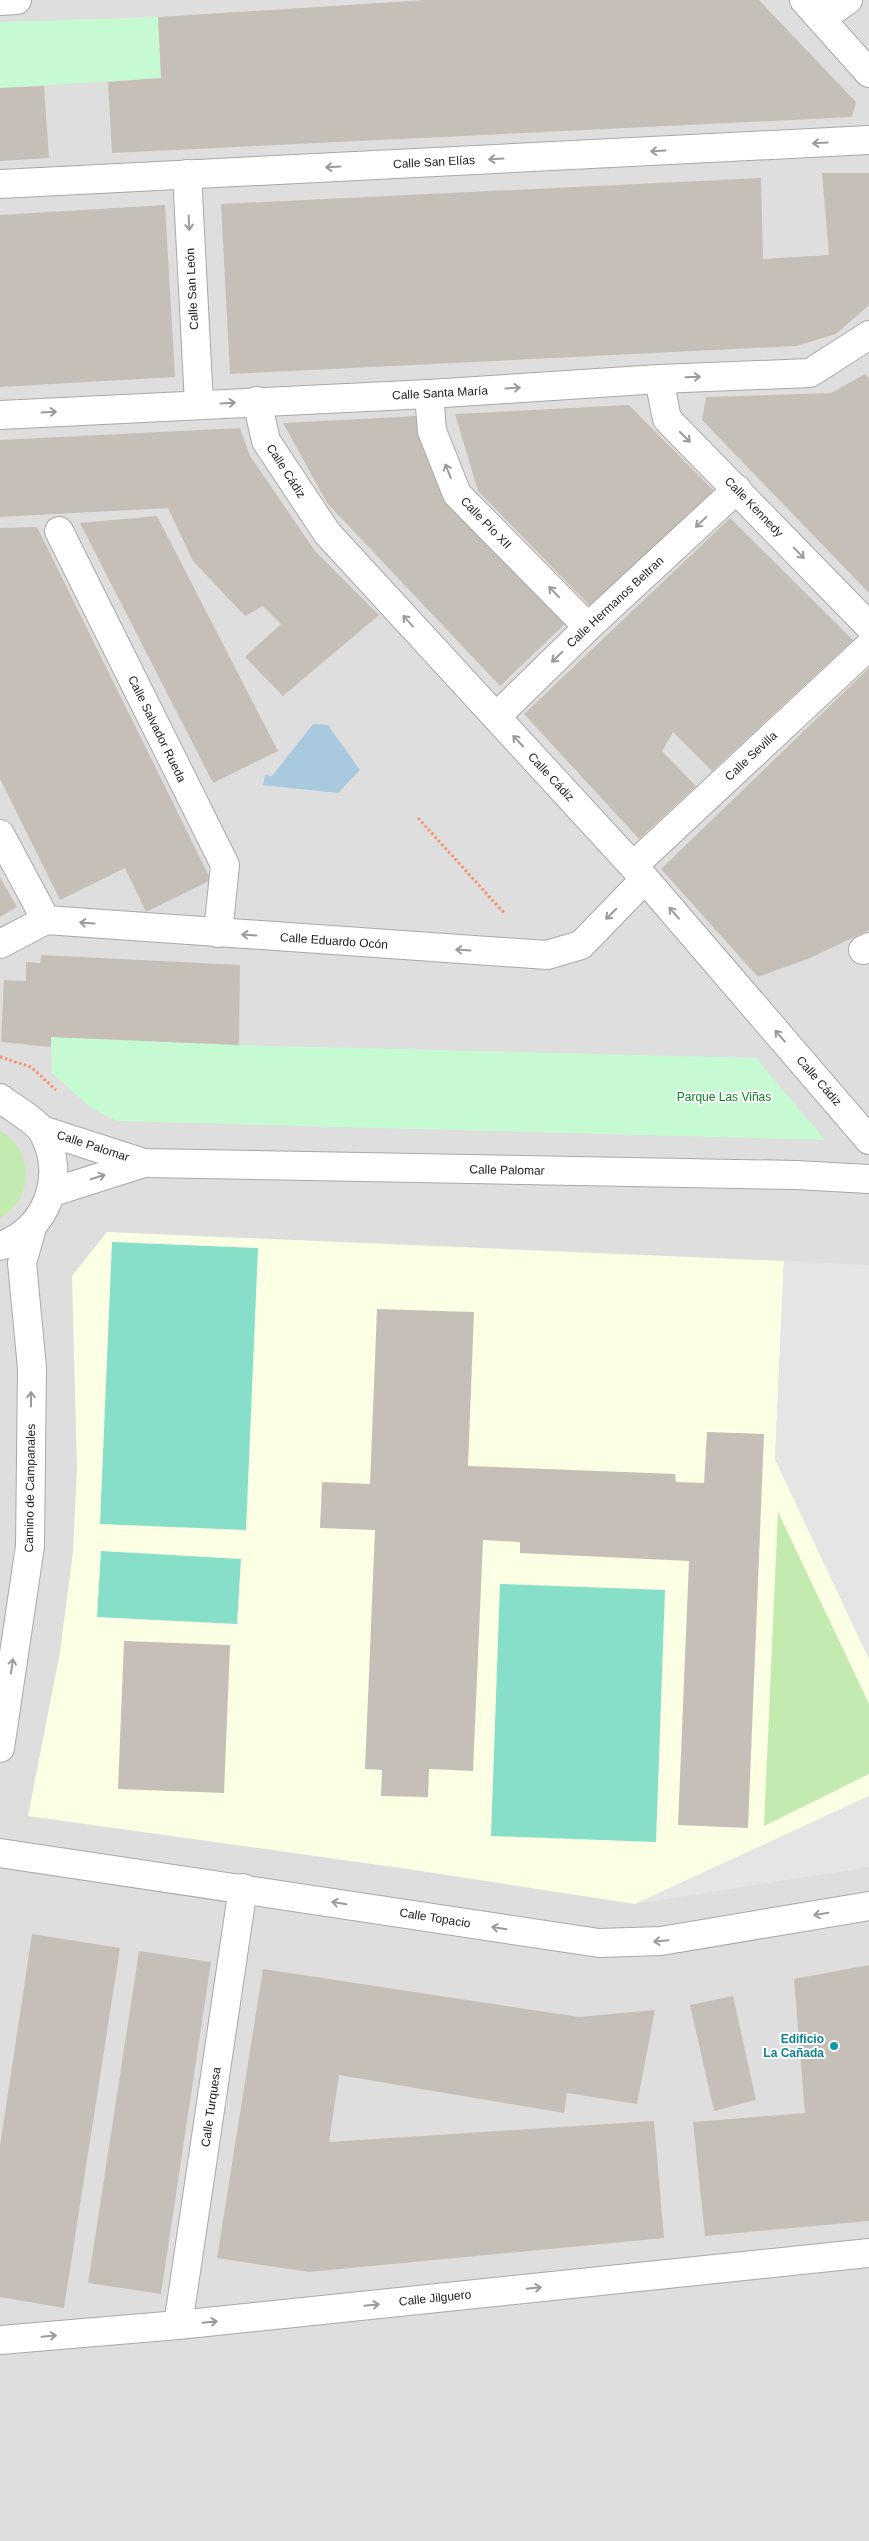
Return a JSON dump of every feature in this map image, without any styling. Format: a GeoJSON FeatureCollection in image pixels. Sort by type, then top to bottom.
{"type":"FeatureCollection","features":[{"type":"Feature","properties":{"kind":"street"},"geometry":{"type":"LineString","coordinates":[[0,1],[17,0]]}},
{"type":"Feature","properties":{"kind":"street"},"geometry":{"type":"LineString","coordinates":[[848,0],[813,9],[869,73]]}},
{"type":"Feature","properties":{"kind":"street","name":"Calle San Elías"},"geometry":{"type":"LineString","coordinates":[[0,184],[869,140]]}},
{"type":"Feature","properties":{"kind":"street","name":"Calle San León"},"geometry":{"type":"LineString","coordinates":[[187,174],[198,404]]}},
{"type":"Feature","properties":{"kind":"street","name":"Calle Santa María"},"geometry":{"type":"LineString","coordinates":[[0,415],[429,394],[659,379],[810,373],[867,342]]}},
{"type":"Feature","properties":{"kind":"street","name":"Calle Kennedy"},"geometry":{"type":"LineString","coordinates":[[659,379],[667,419],[869,626]]}},
{"type":"Feature","properties":{"kind":"street","name":"Calle Pío XII"},"geometry":{"type":"LineString","coordinates":[[429,394],[432,431],[457,494],[588,627]]}},
{"type":"Feature","properties":{"kind":"street","name":"Calle Cádiz"},"geometry":{"type":"LineString","coordinates":[[257,401],[266,441],[327,533],[639,873],[869,1140]]}},
{"type":"Feature","properties":{"kind":"street","name":"Calle Hermanos Beltran"},"geometry":{"type":"LineString","coordinates":[[496,717],[588,627],[737,489]]}},
{"type":"Feature","properties":{"kind":"street","name":"Calle Salvador Rueda"},"geometry":{"type":"LineString","coordinates":[[59,531],[225,865],[218,933]]}},
{"type":"Feature","properties":{"kind":"street","name":"Calle Sevilla"},"geometry":{"type":"LineString","coordinates":[[639,873],[869,646]]}},
{"type":"Feature","properties":{"kind":"street"},"geometry":{"type":"LineString","coordinates":[[0,834],[46,920],[0,944]]}},
{"type":"Feature","properties":{"kind":"street","name":"Calle Eduardo Ocón"},"geometry":{"type":"LineString","coordinates":[[46,920],[547,955],[580,945],[639,873]]}},
{"type":"Feature","properties":{"kind":"street"},"geometry":{"type":"LineString","coordinates":[[0,1099],[42,1130],[54,1163],[53,1192],[32,1228],[15,1241],[0,1246]]}},
{"type":"Feature","properties":{"kind":"street","name":"Calle Palomar"},"geometry":{"type":"LineString","coordinates":[[42,1130],[144,1162],[786,1175],[869,1180]]}},
{"type":"Feature","properties":{"kind":"street","name":"Calle Palomar"},"geometry":{"type":"LineString","coordinates":[[53,1192],[144,1162]]}},
{"type":"Feature","properties":{"kind":"street","name":"Camino de Campanales"},"geometry":{"type":"LineString","coordinates":[[0,1748],[30,1546],[32,1368],[22,1264],[32,1228]]}},
{"type":"Feature","properties":{"kind":"street","name":"Calle Topacio"},"geometry":{"type":"LineString","coordinates":[[0,1853],[599,1943],[661,1941],[869,1906]]}},
{"type":"Feature","properties":{"kind":"street","name":"Calle Turquesa"},"geometry":{"type":"LineString","coordinates":[[178,2325],[243,1888]]}},
{"type":"Feature","properties":{"kind":"street","name":"Calle Jilguero"},"geometry":{"type":"LineString","coordinates":[[0,2340],[178,2325],[869,2253]]}},
{"type":"Feature","properties":{"kind":"path"},"geometry":{"type":"LineString","coordinates":[[418,818],[541,955]]}},
{"type":"Feature","properties":{"kind":"shaded area"},"geometry":{"type":"Polygon","coordinates":[[[0,0],[869,0],[869,2541],[0,2541],[0,0]]]}},
{"type":"Feature","properties":{"kind":"shaded area"},"geometry":{"type":"Polygon","coordinates":[[[107,1232],[784,1261],[775,1459],[869,1659],[869,1796],[635,1904],[408,1869],[28,1816],[60,1652],[73,1552],[77,1468],[72,1276],[107,1232]]]}},
{"type":"Feature","properties":{"kind":"shaded area"},"geometry":{"type":"Polygon","coordinates":[[[784,1261],[869,1265],[869,1659],[775,1459],[784,1261]]]}},
{"type":"Feature","properties":{"kind":"shaded area"},"geometry":{"type":"Polygon","coordinates":[[[869,1796],[869,1867],[635,1904],[869,1796]]]}},
{"type":"Feature","properties":{"kind":"green space"},"geometry":{"type":"Polygon","coordinates":[[[158,17],[161,78],[0,88],[0,22],[158,17]]]}},
{"type":"Feature","properties":{"kind":"green space","name":"Parque Las Viñas"},"geometry":{"type":"Polygon","coordinates":[[[51,1037],[239,1045],[756,1058],[825,1140],[117,1121],[91,1108],[52,1073],[51,1037]]]}},
{"type":"Feature","properties":{"kind":"green space"},"geometry":{"type":"Polygon","coordinates":[[[0,1131],[11,1139],[19,1150],[26,1174],[20,1199],[0,1218],[0,1131]]]}},
{"type":"Feature","properties":{"kind":"green space"},"geometry":{"type":"Polygon","coordinates":[[[112,1242],[258,1248],[246,1530],[100,1524],[112,1242]]]}},
{"type":"Feature","properties":{"kind":"green space"},"geometry":{"type":"Polygon","coordinates":[[[778,1512],[869,1704],[869,1774],[764,1826],[778,1512]]]}},
{"type":"Feature","properties":{"kind":"green space"},"geometry":{"type":"Polygon","coordinates":[[[101,1551],[241,1559],[237,1624],[97,1617],[101,1551]]]}},
{"type":"Feature","properties":{"kind":"green space"},"geometry":{"type":"Polygon","coordinates":[[[500,1584],[665,1590],[656,1842],[491,1836],[500,1584]]]}},
{"type":"Feature","properties":{"kind":"water"},"geometry":{"type":"Polygon","coordinates":[[[313,724],[328,725],[360,770],[338,793],[263,785],[265,775],[272,776],[313,724]]]}},
{"type":"Feature","properties":{"kind":"building"},"geometry":{"type":"Polygon","coordinates":[[[427,0],[759,0],[856,102],[852,117],[112,153],[108,82],[161,78],[158,17],[427,0]]]}},
{"type":"Feature","properties":{"kind":"building"},"geometry":{"type":"Polygon","coordinates":[[[44,86],[49,158],[0,161],[0,88],[44,86]]]}},
{"type":"Feature","properties":{"kind":"building"},"geometry":{"type":"Polygon","coordinates":[[[822,173],[869,173],[869,305],[836,334],[796,346],[230,374],[221,204],[761,178],[763,259],[829,255],[822,173]]]}},
{"type":"Feature","properties":{"kind":"building"},"geometry":{"type":"Polygon","coordinates":[[[165,205],[175,377],[0,387],[0,215],[165,205]]]}},
{"type":"Feature","properties":{"kind":"building"},"geometry":{"type":"Polygon","coordinates":[[[865,374],[869,378],[869,593],[702,420],[706,397],[831,393],[865,374]]]}},
{"type":"Feature","properties":{"kind":"building"},"geometry":{"type":"Polygon","coordinates":[[[629,405],[714,491],[590,606],[478,491],[455,414],[629,405]]]}},
{"type":"Feature","properties":{"kind":"building"},"geometry":{"type":"Polygon","coordinates":[[[417,416],[418,432],[443,498],[565,624],[500,686],[327,503],[283,423],[417,416]]]}},
{"type":"Feature","properties":{"kind":"building"},"geometry":{"type":"Polygon","coordinates":[[[240,428],[250,456],[315,551],[379,615],[283,696],[245,657],[281,624],[263,606],[245,616],[193,561],[168,508],[0,517],[0,440],[240,428]]]}},
{"type":"Feature","properties":{"kind":"building"},"geometry":{"type":"Polygon","coordinates":[[[157,516],[278,751],[213,783],[80,523],[157,516]]]}},
{"type":"Feature","properties":{"kind":"building"},"geometry":{"type":"Polygon","coordinates":[[[730,518],[853,640],[712,771],[673,732],[662,751],[696,786],[639,839],[524,714],[730,518]]]}},
{"type":"Feature","properties":{"kind":"building"},"geometry":{"type":"Polygon","coordinates":[[[37,527],[211,880],[146,912],[125,868],[60,900],[0,779],[0,528],[37,527]]]}},
{"type":"Feature","properties":{"kind":"building"},"geometry":{"type":"Polygon","coordinates":[[[869,668],[869,930],[810,958],[758,977],[661,869],[869,668]]]}},
{"type":"Feature","properties":{"kind":"building"},"geometry":{"type":"Polygon","coordinates":[[[0,877],[17,907],[0,917],[0,877]]]}},
{"type":"Feature","properties":{"kind":"building"},"geometry":{"type":"Polygon","coordinates":[[[41,955],[240,965],[239,1045],[51,1037],[51,1047],[1,1042],[4,980],[26,981],[26,962],[40,963],[41,955]]]}},
{"type":"Feature","properties":{"kind":"building"},"geometry":{"type":"Polygon","coordinates":[[[377,1309],[474,1312],[468,1466],[675,1474],[676,1482],[704,1483],[707,1432],[764,1434],[748,1828],[678,1825],[689,1561],[520,1553],[520,1542],[483,1540],[473,1771],[429,1769],[428,1797],[381,1796],[382,1770],[365,1769],[375,1530],[320,1528],[322,1482],[370,1484],[377,1309]]]}},
{"type":"Feature","properties":{"kind":"building"},"geometry":{"type":"Polygon","coordinates":[[[124,1641],[230,1645],[224,1793],[118,1789],[124,1641]]]}},
{"type":"Feature","properties":{"kind":"building"},"geometry":{"type":"Polygon","coordinates":[[[32,1934],[120,1948],[64,2308],[0,2297],[0,2146],[32,1934]]]}},
{"type":"Feature","properties":{"kind":"building"},"geometry":{"type":"Polygon","coordinates":[[[139,1951],[211,1962],[161,2294],[88,2283],[139,1951]]]}},
{"type":"Feature","properties":{"kind":"building"},"geometry":{"type":"Polygon","coordinates":[[[869,1965],[869,2221],[705,2236],[693,2122],[805,2113],[794,1979],[869,1965]]]}},
{"type":"Feature","properties":{"kind":"building"},"geometry":{"type":"Polygon","coordinates":[[[263,1969],[579,2017],[655,2010],[637,2104],[567,2093],[564,2113],[339,2075],[329,2142],[654,2121],[664,2238],[309,2272],[217,2258],[263,1969]]]}},
{"type":"Feature","properties":{"kind":"building"},"geometry":{"type":"Polygon","coordinates":[[[733,1996],[756,2100],[714,2111],[690,2005],[733,1996]]]}},
{"type":"Feature","properties":{"kind":"place","name":"Edificio La Cañada"},"geometry":{"type":"Point","coordinates":[834,2046]}}]}
